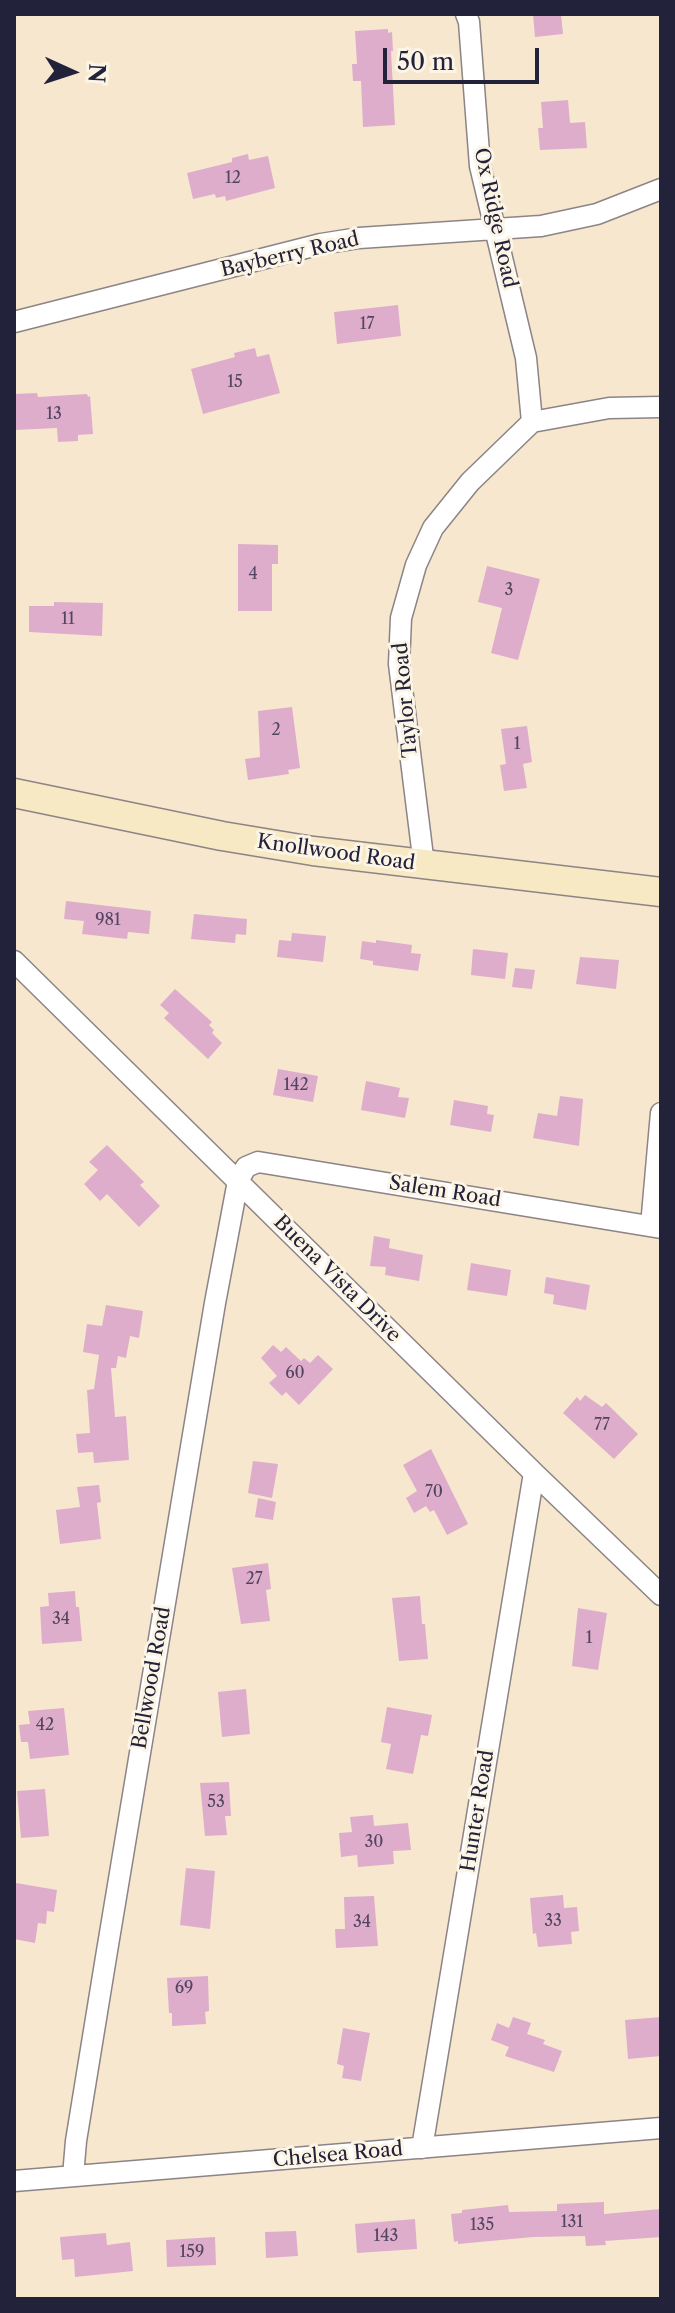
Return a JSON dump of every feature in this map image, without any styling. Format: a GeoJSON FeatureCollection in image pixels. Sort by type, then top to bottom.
{"type":"FeatureCollection","features":[{"type":"Feature","properties":{"kind":"main road","name":"Knollwood Road"},"geometry":{"type":"LineString","coordinates":[[14,793],[222,836],[313,851],[661,892]]}},
{"type":"Feature","properties":{"kind":"street","name":"Ox Ridge Road"},"geometry":{"type":"LineString","coordinates":[[466,14],[480,166],[526,358],[532,422]]}},
{"type":"Feature","properties":{"kind":"street","name":"Bayberry Road"},"geometry":{"type":"LineString","coordinates":[[14,322],[321,244],[359,238],[541,226],[597,214],[661,189]]}},
{"type":"Feature","properties":{"kind":"street"},"geometry":{"type":"LineString","coordinates":[[532,422],[609,408],[661,407]]}},
{"type":"Feature","properties":{"kind":"street","name":"Taylor Road"},"geometry":{"type":"LineString","coordinates":[[424,865],[399,664],[401,618],[416,565],[433,528],[470,482],[532,422]]}},
{"type":"Feature","properties":{"kind":"street","name":"Buena Vista Drive"},"geometry":{"type":"LineString","coordinates":[[14,961],[534,1473],[651,1576],[661,1595]]}},
{"type":"Feature","properties":{"kind":"street"},"geometry":{"type":"LineString","coordinates":[[656,1227],[661,1113]]}},
{"type":"Feature","properties":{"kind":"street","name":"Salem Road"},"geometry":{"type":"LineString","coordinates":[[238,1181],[246,1167],[258,1162],[656,1227]]}},
{"type":"Feature","properties":{"kind":"street","name":"Bellwood Road"},"geometry":{"type":"LineString","coordinates":[[73,2176],[78,2126],[238,1181]]}},
{"type":"Feature","properties":{"kind":"street","name":"Hunter Road"},"geometry":{"type":"LineString","coordinates":[[422,2148],[534,1473]]}},
{"type":"Feature","properties":{"kind":"street","name":"Chelsea Road"},"geometry":{"type":"LineString","coordinates":[[14,2181],[661,2128]]}},
{"type":"Feature","properties":{"kind":"building"},"geometry":{"type":"Polygon","coordinates":[[[533,14],[561,14],[563,34],[535,37],[533,14]]]}},
{"type":"Feature","properties":{"kind":"building"},"geometry":{"type":"Polygon","coordinates":[[[388,29],[388,33],[392,32],[395,125],[363,127],[361,81],[353,81],[352,64],[357,64],[355,31],[388,29]]]}},
{"type":"Feature","properties":{"kind":"building"},"geometry":{"type":"Polygon","coordinates":[[[568,100],[570,123],[585,122],[587,148],[540,150],[538,128],[543,128],[541,102],[568,100]]]}},
{"type":"Feature","properties":{"kind":"building"},"geometry":{"type":"Polygon","coordinates":[[[248,154],[249,160],[268,156],[275,188],[226,201],[225,196],[216,198],[215,194],[193,199],[187,173],[232,162],[232,158],[248,154]]]}},
{"type":"Feature","properties":{"kind":"building"},"geometry":{"type":"Polygon","coordinates":[[[398,305],[401,336],[337,344],[334,312],[398,305]]]}},
{"type":"Feature","properties":{"kind":"building"},"geometry":{"type":"Polygon","coordinates":[[[255,348],[257,357],[269,354],[280,393],[203,414],[191,369],[255,348]]]}},
{"type":"Feature","properties":{"kind":"building"},"geometry":{"type":"Polygon","coordinates":[[[37,393],[38,397],[90,396],[93,434],[78,435],[78,441],[58,442],[57,428],[14,430],[14,394],[37,393]]]}},
{"type":"Feature","properties":{"kind":"building"},"geometry":{"type":"Polygon","coordinates":[[[238,544],[278,545],[278,564],[272,564],[272,611],[238,611],[238,544]]]}},
{"type":"Feature","properties":{"kind":"building"},"geometry":{"type":"Polygon","coordinates":[[[487,566],[540,579],[518,660],[491,653],[502,608],[478,602],[487,566]]]}},
{"type":"Feature","properties":{"kind":"building"},"geometry":{"type":"Polygon","coordinates":[[[54,602],[103,603],[102,636],[29,632],[29,606],[54,606],[54,602]]]}},
{"type":"Feature","properties":{"kind":"building"},"geometry":{"type":"Polygon","coordinates":[[[292,707],[300,768],[288,770],[289,774],[248,780],[245,759],[260,757],[258,711],[292,707]]]}},
{"type":"Feature","properties":{"kind":"building"},"geometry":{"type":"Polygon","coordinates":[[[527,726],[532,762],[523,764],[527,788],[504,791],[500,765],[506,764],[501,729],[527,726]]]}},
{"type":"Feature","properties":{"kind":"building"},"geometry":{"type":"Polygon","coordinates":[[[66,901],[151,911],[149,934],[128,932],[127,939],[82,934],[84,921],[64,919],[66,901]]]}},
{"type":"Feature","properties":{"kind":"building"},"geometry":{"type":"Polygon","coordinates":[[[194,914],[247,919],[246,935],[236,934],[235,943],[191,939],[194,914]]]}},
{"type":"Feature","properties":{"kind":"building"},"geometry":{"type":"Polygon","coordinates":[[[292,933],[326,936],[323,962],[277,957],[279,940],[291,941],[292,933]]]}},
{"type":"Feature","properties":{"kind":"building"},"geometry":{"type":"Polygon","coordinates":[[[376,940],[412,945],[411,953],[421,954],[418,971],[373,965],[373,961],[360,959],[362,941],[376,943],[376,940]]]}},
{"type":"Feature","properties":{"kind":"building"},"geometry":{"type":"Polygon","coordinates":[[[473,949],[508,953],[505,979],[471,975],[473,949]]]}},
{"type":"Feature","properties":{"kind":"building"},"geometry":{"type":"Polygon","coordinates":[[[580,957],[619,960],[616,989],[576,984],[580,957]]]}},
{"type":"Feature","properties":{"kind":"building"},"geometry":{"type":"Polygon","coordinates":[[[515,968],[535,970],[532,989],[512,987],[515,968]]]}},
{"type":"Feature","properties":{"kind":"building"},"geometry":{"type":"Polygon","coordinates":[[[175,989],[212,1022],[209,1025],[214,1030],[212,1033],[222,1043],[208,1059],[164,1018],[169,1013],[160,1005],[175,989]]]}},
{"type":"Feature","properties":{"kind":"building"},"geometry":{"type":"Polygon","coordinates":[[[278,1069],[318,1076],[313,1102],[273,1095],[278,1069]]]}},
{"type":"Feature","properties":{"kind":"building"},"geometry":{"type":"Polygon","coordinates":[[[366,1081],[400,1088],[398,1097],[409,1098],[405,1118],[361,1110],[366,1081]]]}},
{"type":"Feature","properties":{"kind":"building"},"geometry":{"type":"Polygon","coordinates":[[[560,1096],[583,1099],[579,1146],[533,1138],[538,1113],[557,1116],[560,1096]]]}},
{"type":"Feature","properties":{"kind":"building"},"geometry":{"type":"Polygon","coordinates":[[[454,1100],[488,1106],[487,1114],[494,1115],[491,1132],[450,1125],[454,1100]]]}},
{"type":"Feature","properties":{"kind":"building"},"geometry":{"type":"Polygon","coordinates":[[[107,1145],[144,1182],[140,1185],[160,1206],[139,1227],[107,1194],[100,1201],[84,1184],[98,1170],[89,1162],[107,1145]]]}},
{"type":"Feature","properties":{"kind":"building"},"geometry":{"type":"Polygon","coordinates":[[[374,1236],[390,1239],[389,1248],[423,1255],[419,1281],[385,1275],[386,1267],[370,1266],[374,1236]]]}},
{"type":"Feature","properties":{"kind":"building"},"geometry":{"type":"Polygon","coordinates":[[[471,1263],[511,1270],[507,1296],[467,1290],[471,1263]]]}},
{"type":"Feature","properties":{"kind":"building"},"geometry":{"type":"Polygon","coordinates":[[[546,1277],[590,1285],[586,1310],[553,1304],[554,1295],[544,1293],[546,1277]]]}},
{"type":"Feature","properties":{"kind":"building"},"geometry":{"type":"Polygon","coordinates":[[[106,1305],[143,1311],[139,1338],[130,1336],[126,1358],[118,1356],[116,1368],[111,1368],[115,1417],[126,1416],[129,1460],[94,1463],[93,1452],[78,1453],[76,1434],[90,1433],[87,1390],[94,1389],[99,1355],[83,1352],[87,1324],[102,1326],[106,1305]]]}},
{"type":"Feature","properties":{"kind":"building"},"geometry":{"type":"Polygon","coordinates":[[[273,1345],[281,1352],[286,1347],[301,1361],[304,1358],[310,1363],[318,1355],[333,1369],[299,1405],[286,1392],[282,1396],[269,1383],[277,1376],[261,1358],[273,1345]]]}},
{"type":"Feature","properties":{"kind":"building"},"geometry":{"type":"Polygon","coordinates":[[[585,1395],[602,1407],[606,1403],[638,1434],[614,1459],[563,1413],[577,1397],[580,1401],[585,1395]]]}},
{"type":"Feature","properties":{"kind":"building"},"geometry":{"type":"Polygon","coordinates":[[[431,1449],[468,1524],[447,1535],[434,1510],[430,1512],[426,1506],[414,1513],[406,1498],[417,1491],[403,1465],[431,1449]]]}},
{"type":"Feature","properties":{"kind":"building"},"geometry":{"type":"Polygon","coordinates":[[[253,1461],[278,1464],[272,1498],[248,1493],[253,1461]]]}},
{"type":"Feature","properties":{"kind":"building"},"geometry":{"type":"Polygon","coordinates":[[[99,1485],[101,1502],[97,1503],[101,1539],[60,1544],[56,1510],[80,1507],[77,1487],[99,1485]]]}},
{"type":"Feature","properties":{"kind":"building"},"geometry":{"type":"Polygon","coordinates":[[[258,1498],[276,1502],[273,1520],[255,1517],[258,1498]]]}},
{"type":"Feature","properties":{"kind":"building"},"geometry":{"type":"Polygon","coordinates":[[[268,1563],[271,1589],[266,1590],[270,1621],[241,1624],[232,1568],[268,1563]]]}},
{"type":"Feature","properties":{"kind":"building"},"geometry":{"type":"Polygon","coordinates":[[[75,1591],[82,1641],[42,1644],[40,1607],[49,1606],[48,1593],[75,1591]]]}},
{"type":"Feature","properties":{"kind":"building"},"geometry":{"type":"Polygon","coordinates":[[[420,1596],[428,1659],[399,1661],[392,1598],[420,1596]]]}},
{"type":"Feature","properties":{"kind":"building"},"geometry":{"type":"Polygon","coordinates":[[[578,1608],[607,1613],[598,1670],[572,1666],[578,1608]]]}},
{"type":"Feature","properties":{"kind":"building"},"geometry":{"type":"Polygon","coordinates":[[[246,1689],[250,1734],[222,1737],[218,1692],[246,1689]]]}},
{"type":"Feature","properties":{"kind":"building"},"geometry":{"type":"Polygon","coordinates":[[[387,1707],[432,1715],[428,1736],[421,1735],[413,1774],[386,1769],[391,1744],[381,1742],[387,1707]]]}},
{"type":"Feature","properties":{"kind":"building"},"geometry":{"type":"Polygon","coordinates":[[[64,1708],[69,1755],[30,1759],[28,1742],[21,1742],[19,1725],[30,1724],[28,1711],[64,1708]]]}},
{"type":"Feature","properties":{"kind":"building"},"geometry":{"type":"Polygon","coordinates":[[[229,1782],[231,1816],[225,1816],[227,1835],[205,1836],[200,1783],[229,1782]]]}},
{"type":"Feature","properties":{"kind":"building"},"geometry":{"type":"Polygon","coordinates":[[[45,1789],[49,1836],[21,1838],[17,1791],[45,1789]]]}},
{"type":"Feature","properties":{"kind":"building"},"geometry":{"type":"Polygon","coordinates":[[[373,1815],[374,1826],[408,1823],[411,1850],[393,1851],[394,1864],[358,1867],[357,1855],[341,1857],[339,1833],[352,1832],[350,1817],[373,1815]]]}},
{"type":"Feature","properties":{"kind":"building"},"geometry":{"type":"Polygon","coordinates":[[[186,1868],[215,1871],[210,1929],[180,1925],[186,1868]]]}},
{"type":"Feature","properties":{"kind":"building"},"geometry":{"type":"Polygon","coordinates":[[[16,1883],[57,1890],[54,1912],[47,1911],[46,1924],[38,1923],[35,1943],[14,1939],[16,1883]]]}},
{"type":"Feature","properties":{"kind":"building"},"geometry":{"type":"Polygon","coordinates":[[[563,1895],[564,1908],[577,1907],[579,1931],[571,1932],[572,1944],[538,1947],[536,1933],[533,1934],[530,1898],[563,1895]]]}},
{"type":"Feature","properties":{"kind":"building"},"geometry":{"type":"Polygon","coordinates":[[[374,1896],[378,1946],[336,1948],[335,1929],[345,1929],[344,1897],[374,1896]]]}},
{"type":"Feature","properties":{"kind":"building"},"geometry":{"type":"Polygon","coordinates":[[[208,1976],[209,2011],[205,2012],[206,2024],[172,2026],[167,1978],[208,1976]]]}},
{"type":"Feature","properties":{"kind":"building"},"geometry":{"type":"Polygon","coordinates":[[[513,2017],[531,2023],[527,2034],[545,2040],[543,2044],[562,2051],[554,2072],[505,2056],[509,2047],[491,2040],[497,2023],[509,2028],[513,2017]]]}},
{"type":"Feature","properties":{"kind":"building"},"geometry":{"type":"Polygon","coordinates":[[[661,2017],[661,2056],[628,2059],[625,2020],[661,2017]]]}},
{"type":"Feature","properties":{"kind":"building"},"geometry":{"type":"Polygon","coordinates":[[[343,2028],[370,2033],[361,2081],[342,2078],[344,2066],[337,2064],[343,2028]]]}},
{"type":"Feature","properties":{"kind":"building"},"geometry":{"type":"Polygon","coordinates":[[[604,2202],[604,2214],[661,2209],[661,2237],[605,2241],[606,2245],[586,2246],[585,2236],[454,2242],[451,2214],[462,2213],[462,2210],[508,2205],[509,2212],[557,2211],[557,2204],[604,2202]]]}},
{"type":"Feature","properties":{"kind":"building"},"geometry":{"type":"Polygon","coordinates":[[[415,2219],[417,2249],[357,2253],[355,2224],[415,2219]]]}},
{"type":"Feature","properties":{"kind":"building"},"geometry":{"type":"Polygon","coordinates":[[[296,2231],[298,2256],[266,2258],[265,2232],[296,2231]]]}},
{"type":"Feature","properties":{"kind":"building"},"geometry":{"type":"Polygon","coordinates":[[[106,2233],[107,2245],[130,2242],[133,2271],[75,2277],[74,2259],[62,2260],[60,2237],[106,2233]]]}},
{"type":"Feature","properties":{"kind":"building"},"geometry":{"type":"Polygon","coordinates":[[[215,2237],[216,2265],[167,2267],[166,2240],[215,2237]]]}}]}
